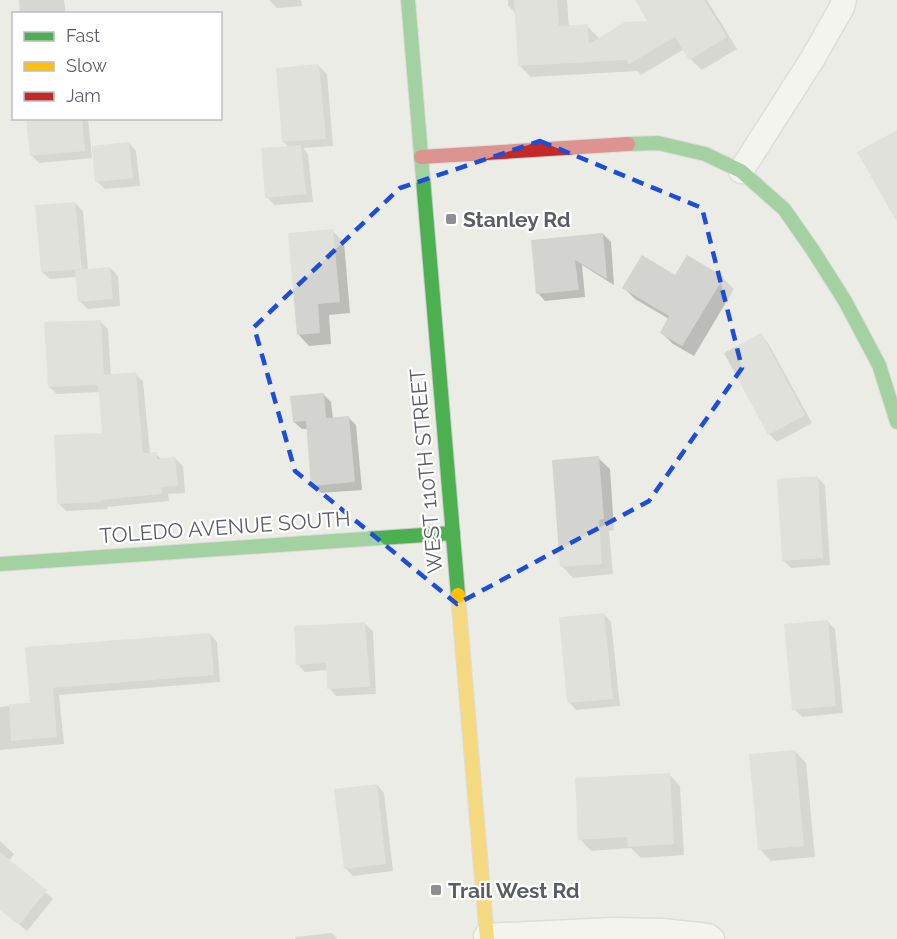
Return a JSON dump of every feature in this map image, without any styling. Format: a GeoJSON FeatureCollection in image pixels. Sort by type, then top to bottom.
{"type":"FeatureCollection","features":[{"type":"Feature","properties":{"kind":"street","name":"WEST 110TH STREET"},"geometry":{"type":"LineString","coordinates":[[408,0],[486,938]]}},
{"type":"Feature","properties":{"kind":"street"},"geometry":{"type":"LineString","coordinates":[[741,171],[813,58],[844,0]]}},
{"type":"Feature","properties":{"kind":"street"},"geometry":{"type":"LineString","coordinates":[[421,157],[610,144],[658,143],[705,154],[741,171],[784,209],[829,275],[879,365],[897,422]]}},
{"type":"Feature","properties":{"kind":"street","name":"TOLEDO AVENUE SOUTH"},"geometry":{"type":"LineString","coordinates":[[0,564],[453,532]]}},
{"type":"Feature","properties":{"kind":"street"},"geometry":{"type":"LineString","coordinates":[[486,938],[613,930],[661,931],[708,936],[712,939]]}},
{"type":"Feature","properties":{"kind":"highlighted area"},"geometry":{"type":"Polygon","coordinates":[[[540,141],[702,208],[742,368],[649,501],[457,604],[295,471],[254,327],[400,188],[540,141]]]}},
{"type":"Feature","properties":{"kind":"building"},"geometry":{"type":"Polygon","coordinates":[[[514,0],[557,0],[559,26],[587,24],[589,44],[625,22],[647,21],[635,0],[704,0],[727,37],[689,60],[675,37],[629,64],[626,60],[518,66],[514,0]]]}},
{"type":"Feature","properties":{"kind":"building"},"geometry":{"type":"Polygon","coordinates":[[[319,64],[326,139],[282,142],[276,68],[319,64]]]}},
{"type":"Feature","properties":{"kind":"building"},"geometry":{"type":"Polygon","coordinates":[[[26,120],[82,120],[85,151],[30,156],[26,120]]]}},
{"type":"Feature","properties":{"kind":"building"},"geometry":{"type":"Polygon","coordinates":[[[897,130],[897,222],[857,152],[897,130]]]}},
{"type":"Feature","properties":{"kind":"building"},"geometry":{"type":"Polygon","coordinates":[[[129,142],[133,178],[95,182],[92,146],[129,142]]]}},
{"type":"Feature","properties":{"kind":"building"},"geometry":{"type":"Polygon","coordinates":[[[301,145],[306,194],[265,198],[261,148],[301,145]]]}},
{"type":"Feature","properties":{"kind":"building"},"geometry":{"type":"Polygon","coordinates":[[[75,202],[82,269],[41,272],[35,205],[75,202]]]}},
{"type":"Feature","properties":{"kind":"building"},"geometry":{"type":"Polygon","coordinates":[[[333,229],[340,302],[318,304],[320,333],[297,335],[288,233],[333,229]]]}},
{"type":"Feature","properties":{"kind":"building"},"geometry":{"type":"Polygon","coordinates":[[[603,233],[607,279],[575,260],[579,290],[536,294],[531,240],[603,233]]]}},
{"type":"Feature","properties":{"kind":"building"},"geometry":{"type":"Polygon","coordinates":[[[642,255],[675,275],[687,255],[724,277],[682,346],[660,333],[669,316],[622,288],[642,255]]]}},
{"type":"Feature","properties":{"kind":"building"},"geometry":{"type":"Polygon","coordinates":[[[110,267],[113,299],[78,302],[75,270],[110,267]]]}},
{"type":"Feature","properties":{"kind":"building"},"geometry":{"type":"Polygon","coordinates":[[[101,320],[104,375],[136,372],[143,453],[157,452],[157,459],[175,457],[178,486],[161,487],[162,494],[100,500],[101,502],[57,504],[54,435],[102,433],[98,385],[48,387],[44,322],[101,320]]]}},
{"type":"Feature","properties":{"kind":"building"},"geometry":{"type":"Polygon","coordinates":[[[761,333],[805,415],[768,435],[724,353],[761,333]]]}},
{"type":"Feature","properties":{"kind":"building"},"geometry":{"type":"Polygon","coordinates":[[[324,393],[326,418],[349,416],[355,482],[311,486],[306,421],[293,422],[290,396],[324,393]]]}},
{"type":"Feature","properties":{"kind":"building"},"geometry":{"type":"Polygon","coordinates":[[[599,456],[604,519],[599,520],[602,564],[560,567],[552,460],[599,456]]]}},
{"type":"Feature","properties":{"kind":"building"},"geometry":{"type":"Polygon","coordinates":[[[818,476],[823,558],[782,561],[777,479],[818,476]]]}},
{"type":"Feature","properties":{"kind":"building"},"geometry":{"type":"Polygon","coordinates":[[[604,613],[613,699],[567,703],[559,617],[604,613]]]}},
{"type":"Feature","properties":{"kind":"building"},"geometry":{"type":"Polygon","coordinates":[[[828,620],[836,706],[792,710],[784,624],[828,620]]]}},
{"type":"Feature","properties":{"kind":"building"},"geometry":{"type":"Polygon","coordinates":[[[365,622],[370,687],[327,689],[326,663],[296,665],[294,626],[365,622]]]}},
{"type":"Feature","properties":{"kind":"building"},"geometry":{"type":"Polygon","coordinates":[[[210,633],[214,675],[53,688],[57,737],[11,741],[9,704],[30,703],[25,647],[210,633]]]}},
{"type":"Feature","properties":{"kind":"building"},"geometry":{"type":"Polygon","coordinates":[[[795,750],[804,846],[758,850],[749,754],[795,750]]]}},
{"type":"Feature","properties":{"kind":"building"},"geometry":{"type":"Polygon","coordinates":[[[670,773],[674,844],[628,847],[627,837],[578,840],[575,778],[670,773]]]}},
{"type":"Feature","properties":{"kind":"building"},"geometry":{"type":"Polygon","coordinates":[[[377,784],[386,864],[344,869],[334,789],[377,784]]]}},
{"type":"Feature","properties":{"kind":"building"},"geometry":{"type":"Polygon","coordinates":[[[0,852],[47,890],[19,925],[0,910],[0,852]]]}},
{"type":"Feature","properties":{"kind":"traffic: fast"},"geometry":{"type":"LineString","coordinates":[[408,0],[458,595]]}},
{"type":"Feature","properties":{"kind":"traffic: fast"},"geometry":{"type":"LineString","coordinates":[[628,144],[658,143],[705,154],[741,171],[784,209],[845,301],[879,365],[897,422]]}},
{"type":"Feature","properties":{"kind":"traffic: fast"},"geometry":{"type":"LineString","coordinates":[[0,564],[453,533]]}},
{"type":"Feature","properties":{"kind":"traffic: slow"},"geometry":{"type":"LineString","coordinates":[[458,595],[487,939]]}},
{"type":"Feature","properties":{"kind":"traffic: jam"},"geometry":{"type":"LineString","coordinates":[[421,157],[628,144]]}},
{"type":"Feature","properties":{"kind":"place","name":"Stanley Rd"},"geometry":{"type":"Point","coordinates":[451,219]}},
{"type":"Feature","properties":{"kind":"place","name":"Trail West Rd"},"geometry":{"type":"Point","coordinates":[436,890]}}]}
